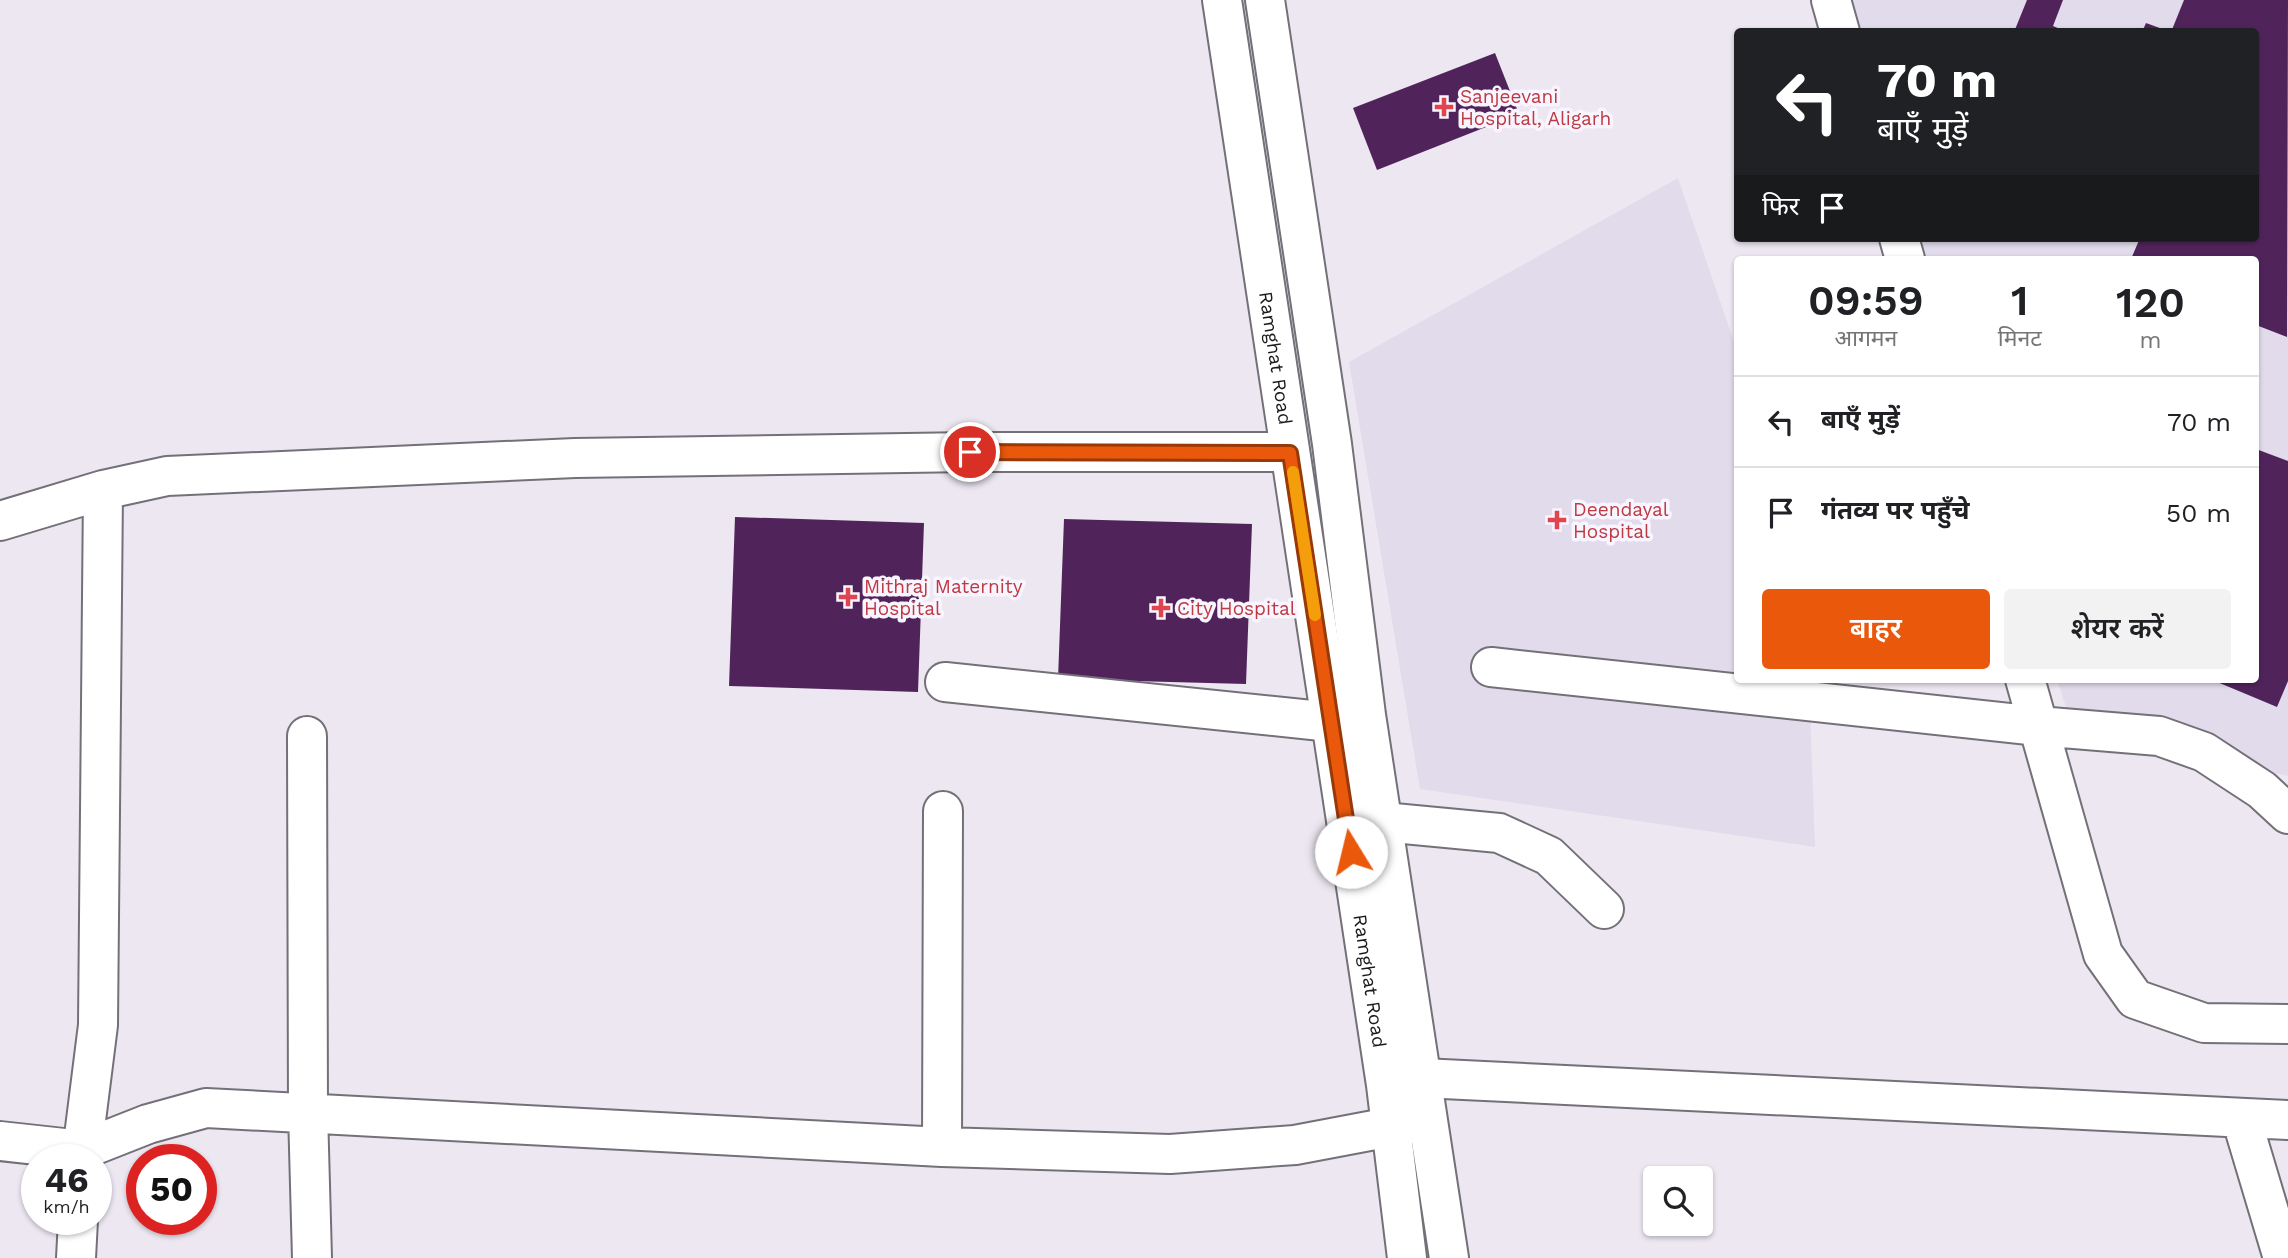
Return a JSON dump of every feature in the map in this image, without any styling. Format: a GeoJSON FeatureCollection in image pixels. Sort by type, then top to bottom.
{"type":"FeatureCollection","features":[{"type":"Feature","properties":{"kind":"street","name":"Ramghat Road"},"geometry":{"type":"LineString","coordinates":[[1222,0],[1331,722],[1407,1258]]}},
{"type":"Feature","properties":{"kind":"street","name":"Ramghat Road"},"geometry":{"type":"LineString","coordinates":[[1265,0],[1332,444],[1383,822],[1449,1258]]}},
{"type":"Feature","properties":{"kind":"street"},"geometry":{"type":"LineString","coordinates":[[1831,0],[1839,28]]}},
{"type":"Feature","properties":{"kind":"street"},"geometry":{"type":"LineString","coordinates":[[0,521],[103,490],[167,476],[575,458],[970,452],[1290,453]]}},
{"type":"Feature","properties":{"kind":"street"},"geometry":{"type":"LineString","coordinates":[[82,1144],[98,1025],[103,490]]}},
{"type":"Feature","properties":{"kind":"street"},"geometry":{"type":"LineString","coordinates":[[1492,667],[2038,726],[2159,736],[2204,752],[2262,790],[2288,814]]}},
{"type":"Feature","properties":{"kind":"street"},"geometry":{"type":"LineString","coordinates":[[945,682],[1331,722]]}},
{"type":"Feature","properties":{"kind":"street"},"geometry":{"type":"LineString","coordinates":[[2026,683],[2103,954],[2135,999],[2204,1023],[2288,1024]]}},
{"type":"Feature","properties":{"kind":"street"},"geometry":{"type":"LineString","coordinates":[[307,736],[308,1112],[312,1258]]}},
{"type":"Feature","properties":{"kind":"street"},"geometry":{"type":"LineString","coordinates":[[942,1147],[943,811]]}},
{"type":"Feature","properties":{"kind":"street"},"geometry":{"type":"LineString","coordinates":[[1383,822],[1499,833],[1549,856],[1604,909]]}},
{"type":"Feature","properties":{"kind":"street"},"geometry":{"type":"LineString","coordinates":[[1422,1078],[2242,1121],[2288,1120]]}},
{"type":"Feature","properties":{"kind":"street"},"geometry":{"type":"LineString","coordinates":[[105,1144],[148,1124],[206,1108],[942,1147],[1170,1154],[1295,1145],[1390,1125],[1428,1120]]}},
{"type":"Feature","properties":{"kind":"street"},"geometry":{"type":"LineString","coordinates":[[2242,1121],[2283,1258]]}},
{"type":"Feature","properties":{"kind":"street"},"geometry":{"type":"LineString","coordinates":[[0,1142],[21,1145]]}},
{"type":"Feature","properties":{"kind":"street"},"geometry":{"type":"LineString","coordinates":[[76,1258],[77,1235]]}},
{"type":"Feature","properties":{"kind":"shaded area"},"geometry":{"type":"Polygon","coordinates":[[[1841,0],[2288,0],[2288,776],[2073,729],[2058,683],[2259,683],[2259,256],[1922,256],[1918,242],[2259,242],[2259,28],[1850,28],[1841,0]]]}},
{"type":"Feature","properties":{"kind":"shaded area","name":"Deendayal Hospital"},"geometry":{"type":"Polygon","coordinates":[[[1678,178],[1734,342],[1734,683],[1809,683],[1815,847],[1420,789],[1349,362],[1678,178]]]}},
{"type":"Feature","properties":{"kind":"building"},"geometry":{"type":"Polygon","coordinates":[[[2027,0],[2063,0],[2053,26],[2058,28],[2016,28],[2027,0]]]}},
{"type":"Feature","properties":{"kind":"building"},"geometry":{"type":"Polygon","coordinates":[[[2184,0],[2288,0],[2287,337],[2259,326],[2259,256],[2132,256],[2138,242],[2259,242],[2259,28],[2173,28],[2184,0]]]}},
{"type":"Feature","properties":{"kind":"building"},"geometry":{"type":"Polygon","coordinates":[[[2146,23],[2160,28],[2144,28],[2146,23]]]}},
{"type":"Feature","properties":{"kind":"building"},"geometry":{"type":"Polygon","coordinates":[[[1495,53],[1519,114],[1377,170],[1353,108],[1495,53]]]}},
{"type":"Feature","properties":{"kind":"building"},"geometry":{"type":"Polygon","coordinates":[[[2259,450],[2288,461],[2288,681],[2277,707],[2220,683],[2259,683],[2259,450]]]}},
{"type":"Feature","properties":{"kind":"building"},"geometry":{"type":"Polygon","coordinates":[[[735,517],[924,523],[918,692],[729,686],[735,517]]]}},
{"type":"Feature","properties":{"kind":"building"},"geometry":{"type":"Polygon","coordinates":[[[1064,519],[1252,524],[1246,684],[1058,679],[1064,519]]]}},
{"type":"Feature","properties":{"kind":"slow traffic"},"geometry":{"type":"LineString","coordinates":[[1293,472],[1315,615]]}},
{"type":"Feature","properties":{"kind":"place","name":"Sanjeevani Hospital, Aligarh"},"geometry":{"type":"Point","coordinates":[1444,107]}},
{"type":"Feature","properties":{"kind":"place","name":"Deendayal Hospital"},"geometry":{"type":"Point","coordinates":[1557,520]}},
{"type":"Feature","properties":{"kind":"place","name":"Mithraj Maternity Hospital"},"geometry":{"type":"Point","coordinates":[848,597]}},
{"type":"Feature","properties":{"kind":"place","name":"City Hospital"},"geometry":{"type":"Point","coordinates":[1161,608]}},
{"type":"Feature","properties":{"kind":"route"},"geometry":{"type":"LineString","coordinates":[[970,452],[1290,453],[1351,852]]}}]}
